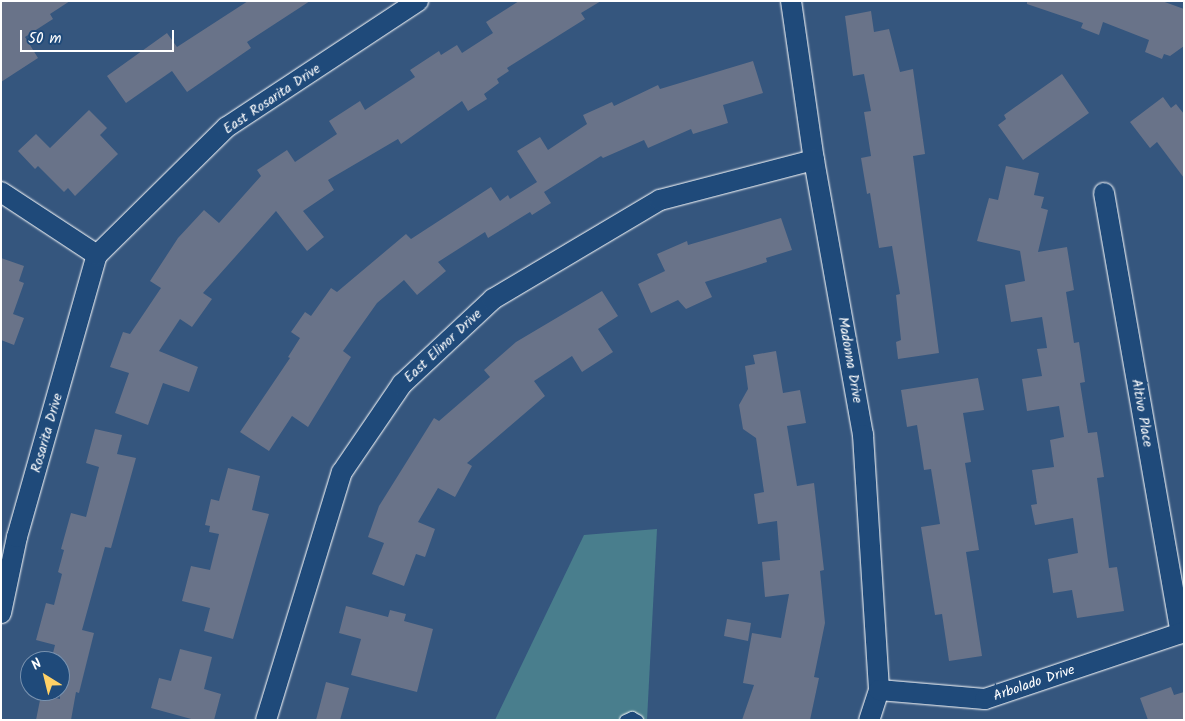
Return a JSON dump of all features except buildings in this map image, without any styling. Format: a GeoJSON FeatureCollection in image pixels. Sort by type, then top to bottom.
{"type":"FeatureCollection","features":[{"type":"Feature","properties":{"kind":"street","name":"East Rosarita Drive"},"geometry":{"type":"LineString","coordinates":[[97,255],[227,127],[418,1]]}},
{"type":"Feature","properties":{"kind":"street","name":"Madonna Drive"},"geometry":{"type":"LineString","coordinates":[[791,1],[814,160],[863,435],[879,690],[869,720]]}},
{"type":"Feature","properties":{"kind":"street","name":"East Elinor Drive"},"geometry":{"type":"LineString","coordinates":[[266,720],[342,472],[402,384],[493,299],[660,200],[814,160]]}},
{"type":"Feature","properties":{"kind":"street"},"geometry":{"type":"LineString","coordinates":[[1,192],[97,255]]}},
{"type":"Feature","properties":{"kind":"street","name":"Altivo Place"},"geometry":{"type":"LineString","coordinates":[[1104,193],[1182,632]]}},
{"type":"Feature","properties":{"kind":"street","name":"Rosarita Drive"},"geometry":{"type":"LineString","coordinates":[[1,613],[17,537],[97,255]]}},
{"type":"Feature","properties":{"kind":"street","name":"Arbolado Drive"},"geometry":{"type":"LineString","coordinates":[[879,690],[985,700],[1182,632]]}},
{"type":"Feature","properties":{"kind":"lane"},"geometry":{"type":"LineString","coordinates":[[625,720],[632,716],[638,720]]}},
{"type":"Feature","properties":{"kind":"shaded area"},"geometry":{"type":"Polygon","coordinates":[[[657,529],[647,720],[495,720],[584,535],[657,529]]]}}]}
